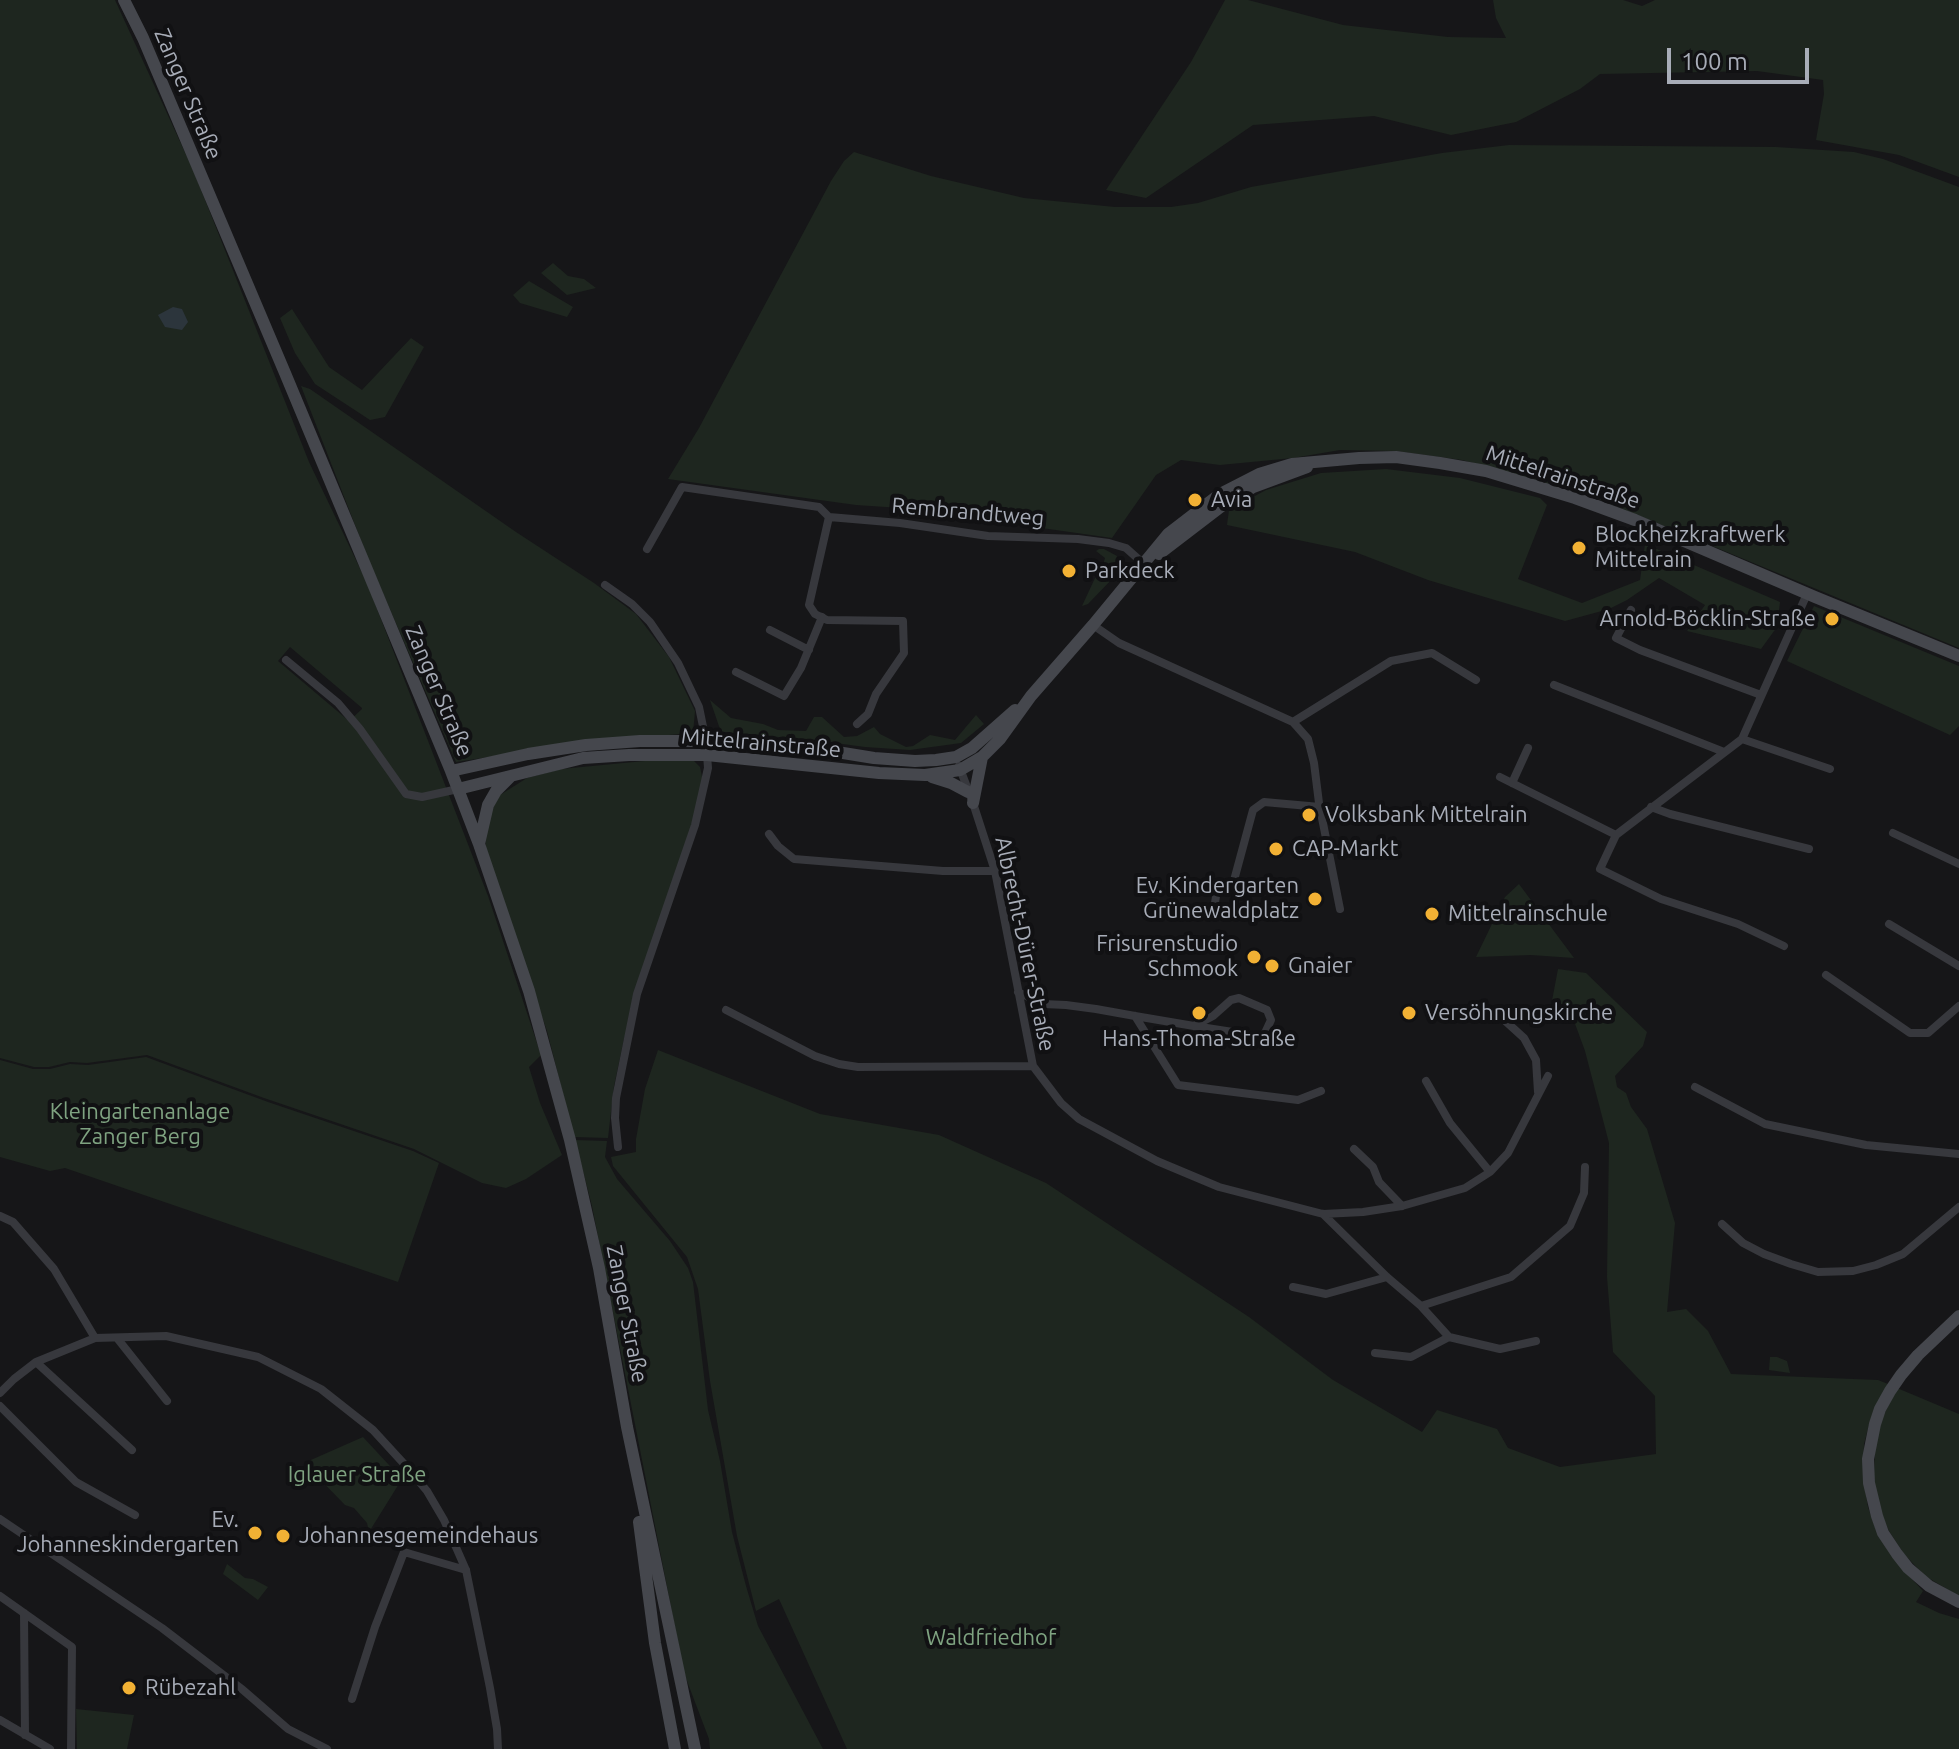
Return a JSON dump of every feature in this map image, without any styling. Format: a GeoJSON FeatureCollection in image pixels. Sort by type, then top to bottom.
{"type":"FeatureCollection","features":[{"type":"Feature","properties":{"kind":"street","name":"Zanger Straße"},"geometry":{"type":"LineString","coordinates":[[124,0],[143,38],[451,771],[529,991],[570,1140],[599,1268],[627,1427],[695,1749]]}},
{"type":"Feature","properties":{"kind":"street","name":"Mittelrainstraße"},"geometry":{"type":"LineString","coordinates":[[458,789],[583,758],[707,755],[925,775],[982,757],[1168,534],[1220,494],[1259,474],[1292,464],[1359,458],[1396,457],[1486,471],[1575,498],[1959,656]]}},
{"type":"Feature","properties":{"kind":"street","name":"Rembrandtweg"},"geometry":{"type":"LineString","coordinates":[[647,549],[682,487],[819,507],[829,517],[900,523],[988,536],[1109,543],[1126,548],[1145,565]]}},
{"type":"Feature","properties":{"kind":"street"},"geometry":{"type":"LineString","coordinates":[[829,517],[809,605],[815,614],[827,620],[903,621],[904,653],[876,694],[868,714],[857,724]]}},
{"type":"Feature","properties":{"kind":"street"},"geometry":{"type":"LineString","coordinates":[[605,585],[632,604],[650,622],[678,663],[699,707],[708,768],[695,825],[634,1006],[616,1098],[618,1147]]}},
{"type":"Feature","properties":{"kind":"street"},"geometry":{"type":"LineString","coordinates":[[1784,946],[1738,924],[1661,899],[1600,869],[1616,835],[1742,739],[1807,594]]}},
{"type":"Feature","properties":{"kind":"street"},"geometry":{"type":"LineString","coordinates":[[1631,610],[1616,638],[1761,695]]}},
{"type":"Feature","properties":{"kind":"street"},"geometry":{"type":"LineString","coordinates":[[736,672],[784,696],[809,650],[822,617]]}},
{"type":"Feature","properties":{"kind":"street"},"geometry":{"type":"LineString","coordinates":[[1093,625],[1119,643],[1293,722],[1308,739],[1340,909]]}},
{"type":"Feature","properties":{"kind":"street"},"geometry":{"type":"LineString","coordinates":[[770,630],[809,650]]}},
{"type":"Feature","properties":{"kind":"street"},"geometry":{"type":"LineString","coordinates":[[1293,722],[1391,661],[1432,653],[1476,680]]}},
{"type":"Feature","properties":{"kind":"street"},"geometry":{"type":"LineString","coordinates":[[286,660],[338,703],[406,794],[422,797],[458,789]]}},
{"type":"Feature","properties":{"kind":"street"},"geometry":{"type":"LineString","coordinates":[[1554,685],[1724,752]]}},
{"type":"Feature","properties":{"kind":"street","name":"Mittelrainstraße"},"geometry":{"type":"LineString","coordinates":[[958,764],[1031,696]]}},
{"type":"Feature","properties":{"kind":"street"},"geometry":{"type":"LineString","coordinates":[[1742,739],[1830,769]]}},
{"type":"Feature","properties":{"kind":"street","name":"Mittelrainstraße"},"geometry":{"type":"LineString","coordinates":[[451,771],[528,754],[640,741],[706,741],[958,764]]}},
{"type":"Feature","properties":{"kind":"street"},"geometry":{"type":"LineString","coordinates":[[1512,783],[1528,748]]}},
{"type":"Feature","properties":{"kind":"street"},"geometry":{"type":"LineString","coordinates":[[925,775],[951,783],[971,797],[982,757]]}},
{"type":"Feature","properties":{"kind":"street","name":"Albrecht-Dürer-Straße"},"geometry":{"type":"LineString","coordinates":[[958,764],[995,871],[1033,1066],[1061,1103],[1079,1119],[1157,1161],[1219,1187],[1323,1214],[1402,1206],[1465,1188],[1490,1172],[1508,1153],[1548,1076]]}},
{"type":"Feature","properties":{"kind":"street"},"geometry":{"type":"LineString","coordinates":[[479,844],[488,805],[496,791],[513,775]]}},
{"type":"Feature","properties":{"kind":"street"},"geometry":{"type":"LineString","coordinates":[[1500,777],[1616,835]]}},
{"type":"Feature","properties":{"kind":"street"},"geometry":{"type":"LineString","coordinates":[[1214,909],[1217,890],[1233,884],[1253,810],[1264,802],[1320,807]]}},
{"type":"Feature","properties":{"kind":"street"},"geometry":{"type":"LineString","coordinates":[[1651,807],[1809,849]]}},
{"type":"Feature","properties":{"kind":"street"},"geometry":{"type":"LineString","coordinates":[[1893,833],[1959,864]]}},
{"type":"Feature","properties":{"kind":"street"},"geometry":{"type":"LineString","coordinates":[[769,834],[794,859],[943,871],[995,871]]}},
{"type":"Feature","properties":{"kind":"street"},"geometry":{"type":"LineString","coordinates":[[1889,924],[1959,966]]}},
{"type":"Feature","properties":{"kind":"street"},"geometry":{"type":"LineString","coordinates":[[1826,975],[1910,1033],[1928,1033],[1957,1010]]}},
{"type":"Feature","properties":{"kind":"street"},"geometry":{"type":"LineString","coordinates":[[1018,992],[1043,1004],[1260,1036],[1269,1028],[1271,1020],[1267,1010],[1239,998],[1231,1000],[1213,1016],[1194,1026]]}},
{"type":"Feature","properties":{"kind":"street"},"geometry":{"type":"LineString","coordinates":[[726,1010],[815,1056],[839,1064],[858,1067],[1033,1066]]}},
{"type":"Feature","properties":{"kind":"street"},"geometry":{"type":"LineString","coordinates":[[1135,1016],[1178,1085],[1298,1100],[1321,1091]]}},
{"type":"Feature","properties":{"kind":"street"},"geometry":{"type":"LineString","coordinates":[[1502,1018],[1524,1038],[1536,1060],[1539,1093]]}},
{"type":"Feature","properties":{"kind":"street"},"geometry":{"type":"LineString","coordinates":[[1426,1081],[1450,1123],[1490,1172]]}},
{"type":"Feature","properties":{"kind":"street"},"geometry":{"type":"LineString","coordinates":[[1695,1087],[1765,1124],[1866,1145],[1959,1154]]}},
{"type":"Feature","properties":{"kind":"street"},"geometry":{"type":"LineString","coordinates":[[1354,1149],[1373,1167],[1379,1182],[1402,1206]]}},
{"type":"Feature","properties":{"kind":"street"},"geometry":{"type":"LineString","coordinates":[[1421,1306],[1511,1277],[1570,1226],[1584,1193],[1585,1167]]}},
{"type":"Feature","properties":{"kind":"street"},"geometry":{"type":"LineString","coordinates":[[1722,1224],[1743,1243],[1791,1264],[1818,1272],[1853,1271],[1903,1254],[1959,1207]]}},
{"type":"Feature","properties":{"kind":"street"},"geometry":{"type":"LineString","coordinates":[[1323,1214],[1421,1306],[1449,1337],[1500,1349],[1536,1341]]}},
{"type":"Feature","properties":{"kind":"street"},"geometry":{"type":"LineString","coordinates":[[0,1216],[13,1222],[54,1269],[95,1338]]}},
{"type":"Feature","properties":{"kind":"street"},"geometry":{"type":"LineString","coordinates":[[1293,1287],[1326,1294],[1387,1277]]}},
{"type":"Feature","properties":{"kind":"street"},"geometry":{"type":"LineString","coordinates":[[1957,1319],[1918,1355],[1890,1391],[1875,1424],[1868,1459],[1872,1502],[1883,1533],[1908,1568],[1929,1586],[1959,1602]]}},
{"type":"Feature","properties":{"kind":"street"},"geometry":{"type":"LineString","coordinates":[[0,1393],[36,1362],[95,1338],[166,1336],[258,1357],[321,1389],[373,1430],[424,1487],[444,1520],[466,1570],[490,1688],[498,1749]]}},
{"type":"Feature","properties":{"kind":"street"},"geometry":{"type":"LineString","coordinates":[[1375,1353],[1411,1357],[1449,1337]]}},
{"type":"Feature","properties":{"kind":"street"},"geometry":{"type":"LineString","coordinates":[[117,1338],[167,1401]]}},
{"type":"Feature","properties":{"kind":"street"},"geometry":{"type":"LineString","coordinates":[[36,1362],[132,1450]]}},
{"type":"Feature","properties":{"kind":"street"},"geometry":{"type":"LineString","coordinates":[[0,1406],[76,1482],[135,1515]]}},
{"type":"Feature","properties":{"kind":"street","name":"Zanger Straße"},"geometry":{"type":"LineString","coordinates":[[627,1427],[655,1643],[675,1749]]}},
{"type":"Feature","properties":{"kind":"street"},"geometry":{"type":"LineString","coordinates":[[0,1519],[162,1628],[288,1729],[327,1749]]}},
{"type":"Feature","properties":{"kind":"street"},"geometry":{"type":"LineString","coordinates":[[352,1699],[404,1552],[466,1570]]}},
{"type":"Feature","properties":{"kind":"street"},"geometry":{"type":"LineString","coordinates":[[0,1596],[72,1647],[71,1749]]}},
{"type":"Feature","properties":{"kind":"street"},"geometry":{"type":"LineString","coordinates":[[24,1613],[25,1735]]}},
{"type":"Feature","properties":{"kind":"street"},"geometry":{"type":"LineString","coordinates":[[0,1720],[50,1749]]}},
{"type":"Feature","properties":{"kind":"green space"},"geometry":{"type":"Polygon","coordinates":[[[0,0],[115,0],[194,172],[309,462],[367,583],[488,896],[541,1055],[529,1067],[562,1155],[526,1179],[506,1188],[482,1183],[414,1149],[147,1055],[87,1063],[70,1062],[49,1067],[34,1067],[0,1058],[0,0]],[[290,647],[278,661],[349,721],[362,708],[290,647]]]}},
{"type":"Feature","properties":{"kind":"green space"},"geometry":{"type":"Polygon","coordinates":[[[1225,0],[1248,0],[1343,25],[1448,37],[1506,38],[1496,18],[1493,0],[1623,0],[1642,6],[1655,0],[1959,0],[1959,177],[1899,155],[1816,140],[1824,94],[1823,80],[1757,71],[1600,74],[1580,89],[1516,122],[1451,135],[1374,116],[1253,125],[1146,198],[1106,190],[1191,62],[1225,0]]]}},
{"type":"Feature","properties":{"kind":"green space"},"geometry":{"type":"Polygon","coordinates":[[[1509,145],[1776,147],[1854,152],[1883,159],[1959,187],[1959,648],[1589,495],[1462,460],[1396,451],[1340,450],[1220,465],[1181,460],[1156,475],[1112,538],[668,479],[699,428],[831,181],[854,152],[931,176],[1024,198],[1115,207],[1171,207],[1198,203],[1251,187],[1442,153],[1509,145]]]}},
{"type":"Feature","properties":{"kind":"green space"},"geometry":{"type":"Polygon","coordinates":[[[553,263],[568,276],[584,279],[596,288],[567,295],[541,273],[553,263]]]}},
{"type":"Feature","properties":{"kind":"green space"},"geometry":{"type":"Polygon","coordinates":[[[529,281],[573,307],[567,317],[520,303],[513,295],[529,281]]]}},
{"type":"Feature","properties":{"kind":"green space"},"geometry":{"type":"Polygon","coordinates":[[[292,309],[329,367],[362,390],[411,338],[424,347],[385,417],[370,420],[315,384],[295,353],[280,318],[292,309]]]}},
{"type":"Feature","properties":{"kind":"green space"},"geometry":{"type":"Polygon","coordinates":[[[301,386],[310,389],[636,614],[669,657],[695,711],[693,733],[587,742],[456,762],[369,561],[301,386]]]}},
{"type":"Feature","properties":{"kind":"green space"},"geometry":{"type":"Polygon","coordinates":[[[1386,469],[1460,478],[1540,498],[1547,505],[1518,579],[1582,603],[1640,580],[1645,544],[1780,602],[1777,627],[1761,649],[1687,631],[1705,605],[1659,578],[1609,609],[1565,621],[1428,580],[1355,552],[1227,525],[1229,510],[1266,490],[1321,473],[1386,469]]]}},
{"type":"Feature","properties":{"kind":"green space"},"geometry":{"type":"Polygon","coordinates":[[[1099,549],[1117,556],[1114,577],[1088,604],[1082,606],[1101,572],[1105,558],[1096,551],[1099,549]]]}},
{"type":"Feature","properties":{"kind":"green space"},"geometry":{"type":"Polygon","coordinates":[[[1814,606],[1959,666],[1959,726],[1950,735],[1787,661],[1814,606]]]}},
{"type":"Feature","properties":{"kind":"green space"},"geometry":{"type":"Polygon","coordinates":[[[710,700],[731,718],[778,730],[806,731],[814,717],[822,717],[844,737],[857,736],[874,727],[880,734],[906,747],[930,735],[955,740],[976,715],[984,724],[961,743],[910,750],[865,747],[721,732],[710,700]]]}},
{"type":"Feature","properties":{"kind":"green space"},"geometry":{"type":"Polygon","coordinates":[[[686,757],[700,767],[703,781],[695,826],[624,1039],[608,1138],[574,1137],[547,1031],[486,848],[484,829],[487,818],[500,795],[527,778],[561,769],[686,757]]]}},
{"type":"Feature","properties":{"kind":"green space"},"geometry":{"type":"Polygon","coordinates":[[[1519,884],[1574,958],[1531,955],[1476,957],[1505,897],[1519,884]]]}},
{"type":"Feature","properties":{"kind":"green space","name":"Waldfriedhof"},"geometry":{"type":"Polygon","coordinates":[[[1558,969],[1586,973],[1647,1032],[1643,1046],[1615,1076],[1617,1087],[1626,1093],[1631,1107],[1647,1129],[1675,1223],[1667,1312],[1686,1309],[1708,1331],[1731,1374],[1878,1380],[1888,1384],[1870,1421],[1864,1444],[1863,1476],[1868,1507],[1876,1530],[1899,1565],[1923,1591],[1916,1602],[1959,1619],[1959,1749],[847,1749],[779,1599],[756,1611],[737,1536],[710,1381],[698,1289],[687,1257],[613,1166],[611,1157],[636,1152],[645,1089],[658,1050],[820,1114],[939,1135],[1046,1183],[1249,1317],[1333,1380],[1422,1432],[1437,1410],[1497,1429],[1508,1448],[1560,1467],[1656,1454],[1655,1396],[1613,1352],[1607,1277],[1609,1143],[1574,1021],[1551,1006],[1558,969]]]}},
{"type":"Feature","properties":{"kind":"green space","name":"Kleingartenanlage Zanger Berg"},"geometry":{"type":"Polygon","coordinates":[[[146,1057],[413,1151],[439,1163],[398,1282],[65,1168],[50,1171],[0,1157],[0,1060],[33,1069],[50,1069],[70,1064],[88,1065],[146,1057]]]}},
{"type":"Feature","properties":{"kind":"green space"},"geometry":{"type":"Polygon","coordinates":[[[575,1140],[607,1141],[605,1157],[617,1179],[670,1241],[688,1268],[693,1282],[708,1410],[746,1586],[758,1626],[823,1749],[710,1749],[684,1673],[592,1206],[575,1140]]]}},
{"type":"Feature","properties":{"kind":"green space"},"geometry":{"type":"Polygon","coordinates":[[[1770,1357],[1787,1361],[1790,1373],[1769,1370],[1770,1357]]]}},
{"type":"Feature","properties":{"kind":"green space"},"geometry":{"type":"Polygon","coordinates":[[[1897,1388],[1959,1414],[1959,1596],[1925,1576],[1904,1554],[1877,1504],[1875,1447],[1880,1423],[1897,1388]]]}},
{"type":"Feature","properties":{"kind":"green space","name":"Iglauer Straße"},"geometry":{"type":"Polygon","coordinates":[[[363,1437],[402,1479],[369,1532],[367,1523],[354,1508],[345,1505],[304,1463],[363,1437]]]}},
{"type":"Feature","properties":{"kind":"green space"},"geometry":{"type":"Polygon","coordinates":[[[227,1564],[245,1578],[268,1587],[258,1600],[223,1574],[227,1564]]]}},
{"type":"Feature","properties":{"kind":"green space"},"geometry":{"type":"Polygon","coordinates":[[[76,1709],[134,1715],[127,1749],[77,1749],[76,1709]]]}},
{"type":"Feature","properties":{"kind":"shaded area"},"geometry":{"type":"Polygon","coordinates":[[[173,307],[182,309],[188,322],[182,330],[165,327],[158,315],[173,307]]]}},
{"type":"Feature","properties":{"kind":"place","name":"Avia"},"geometry":{"type":"Point","coordinates":[1195,500]}},
{"type":"Feature","properties":{"kind":"place","name":"Blockheizkraftwerk Mittelrain"},"geometry":{"type":"Point","coordinates":[1579,548]}},
{"type":"Feature","properties":{"kind":"place","name":"Parkdeck"},"geometry":{"type":"Point","coordinates":[1069,571]}},
{"type":"Feature","properties":{"kind":"place","name":"Arnold-Böcklin-Straße"},"geometry":{"type":"Point","coordinates":[1832,619]}},
{"type":"Feature","properties":{"kind":"place","name":"Volksbank Mittelrain"},"geometry":{"type":"Point","coordinates":[1309,815]}},
{"type":"Feature","properties":{"kind":"place","name":"CAP-Markt"},"geometry":{"type":"Point","coordinates":[1276,849]}},
{"type":"Feature","properties":{"kind":"place","name":"Ev. Kindergarten Grünewaldplatz"},"geometry":{"type":"Point","coordinates":[1315,899]}},
{"type":"Feature","properties":{"kind":"place","name":"Mittelrainschule"},"geometry":{"type":"Point","coordinates":[1432,914]}},
{"type":"Feature","properties":{"kind":"place","name":"Frisurenstudio Schmook"},"geometry":{"type":"Point","coordinates":[1254,957]}},
{"type":"Feature","properties":{"kind":"place","name":"Gnaier"},"geometry":{"type":"Point","coordinates":[1272,966]}},
{"type":"Feature","properties":{"kind":"place","name":"Hans-Thoma-Straße"},"geometry":{"type":"Point","coordinates":[1199,1013]}},
{"type":"Feature","properties":{"kind":"place","name":"Versöhnungskirche"},"geometry":{"type":"Point","coordinates":[1409,1013]}},
{"type":"Feature","properties":{"kind":"place","name":"Ev. Johanneskindergarten"},"geometry":{"type":"Point","coordinates":[255,1533]}},
{"type":"Feature","properties":{"kind":"place","name":"Johannesgemeindehaus"},"geometry":{"type":"Point","coordinates":[283,1536]}},
{"type":"Feature","properties":{"kind":"place","name":"Rübezahl"},"geometry":{"type":"Point","coordinates":[129,1688]}}]}
